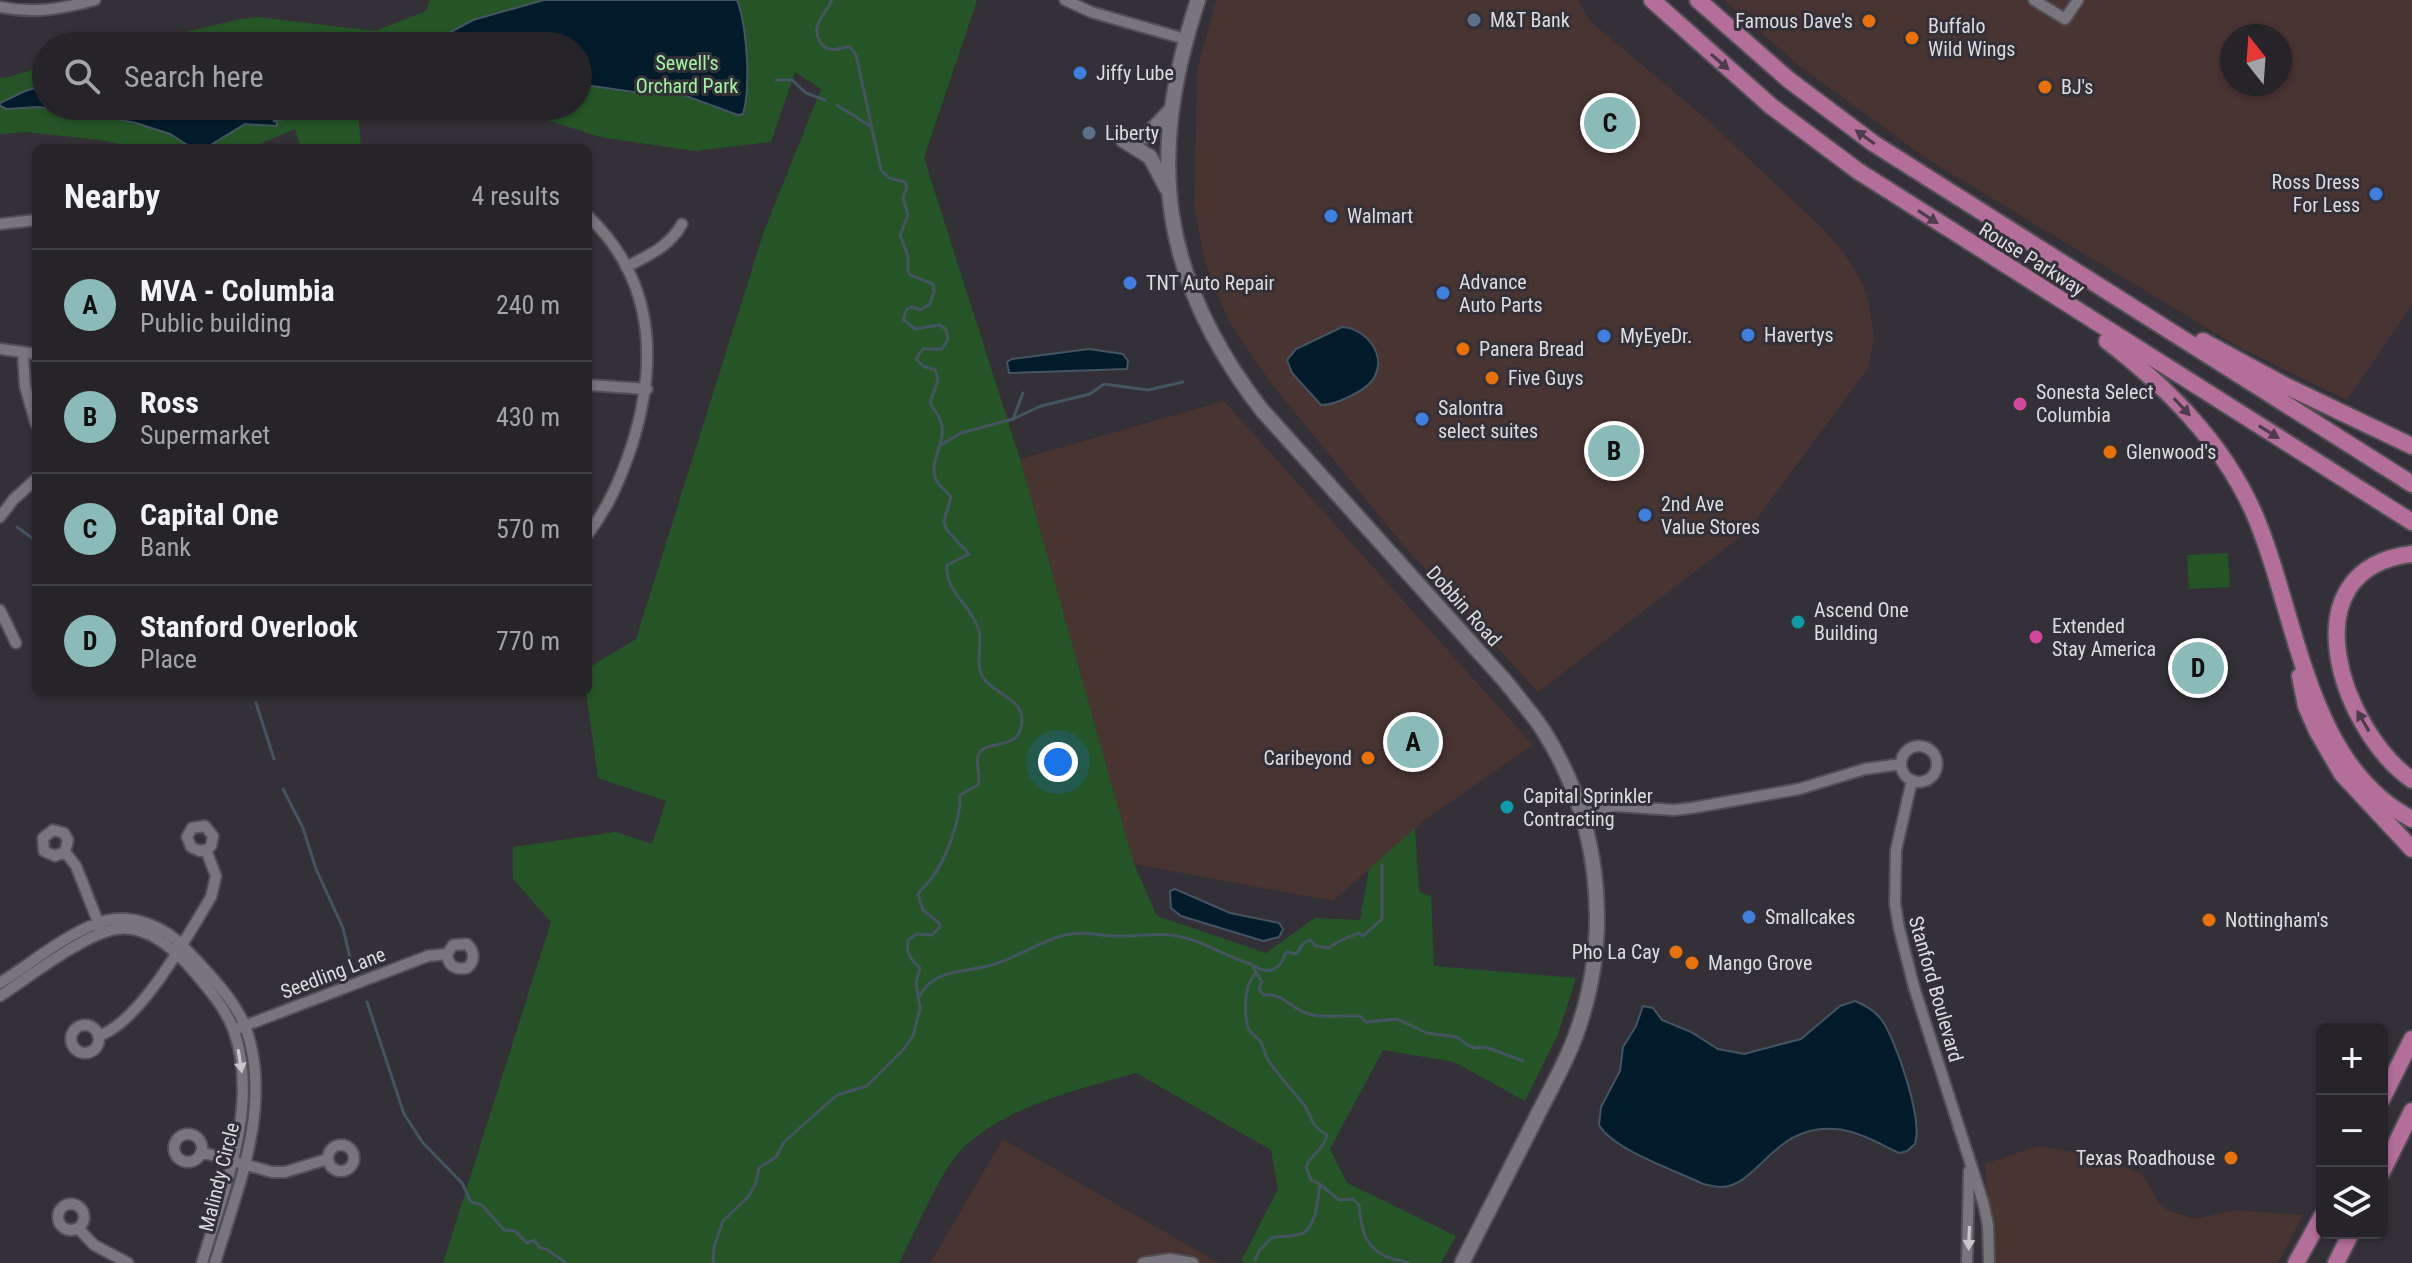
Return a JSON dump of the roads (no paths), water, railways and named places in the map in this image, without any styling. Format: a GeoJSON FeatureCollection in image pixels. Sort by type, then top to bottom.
{"type":"FeatureCollection","features":[{"type":"Feature","properties":{"kind":"main road","name":"Rouse Parkway"},"geometry":{"type":"LineString","coordinates":[[1698,0],[1789,80],[1873,143],[2412,484]]}},
{"type":"Feature","properties":{"kind":"main road","name":"Rouse Parkway"},"geometry":{"type":"LineString","coordinates":[[1655,3],[1738,78],[1818,142],[1915,209],[2412,522]]}},
{"type":"Feature","properties":{"kind":"main road"},"geometry":{"type":"LineString","coordinates":[[2071,270],[2286,386],[2412,446]]}},
{"type":"Feature","properties":{"kind":"main road"},"geometry":{"type":"LineString","coordinates":[[2037,286],[2162,385],[2212,442],[2240,486],[2257,521],[2317,701],[2339,748],[2381,799],[2412,819]]}},
{"type":"Feature","properties":{"kind":"main road"},"geometry":{"type":"LineString","coordinates":[[2412,554],[2386,559],[2352,585],[2342,601],[2336,632],[2341,670],[2359,715],[2389,759],[2412,780]]}},
{"type":"Feature","properties":{"kind":"main road"},"geometry":{"type":"LineString","coordinates":[[2298,647],[2300,684],[2306,706],[2329,753],[2356,790],[2412,849]]}},
{"type":"Feature","properties":{"kind":"main road"},"geometry":{"type":"LineString","coordinates":[[2394,1075],[2412,1026]]}},
{"type":"Feature","properties":{"kind":"main road"},"geometry":{"type":"LineString","coordinates":[[2384,1095],[2412,1039]]}},
{"type":"Feature","properties":{"kind":"main road"},"geometry":{"type":"LineString","coordinates":[[2384,1167],[2412,1111]]}},
{"type":"Feature","properties":{"kind":"main road"},"geometry":{"type":"LineString","coordinates":[[2296,1263],[2316,1227]]}},
{"type":"Feature","properties":{"kind":"main road"},"geometry":{"type":"LineString","coordinates":[[2336,1263],[2348,1239]]}},
{"type":"Feature","properties":{"kind":"street"},"geometry":{"type":"LineString","coordinates":[[0,7],[48,12],[95,0]]}},
{"type":"Feature","properties":{"kind":"street"},"geometry":{"type":"LineString","coordinates":[[1065,0],[1091,12],[1185,39]]}},
{"type":"Feature","properties":{"kind":"street","name":"Dobbin Road"},"geometry":{"type":"LineString","coordinates":[[1198,0],[1185,39],[1171,110],[1169,194],[1171,219],[1199,312],[1230,368],[1261,409],[1527,709],[1554,749],[1582,813],[1598,905],[1594,967],[1588,995],[1569,1053],[1462,1263]]}},
{"type":"Feature","properties":{"kind":"street"},"geometry":{"type":"LineString","coordinates":[[2034,0],[2065,19],[2078,0]]}},
{"type":"Feature","properties":{"kind":"street"},"geometry":{"type":"LineString","coordinates":[[1169,194],[1150,157],[1123,140],[1146,136],[1171,110]]}},
{"type":"Feature","properties":{"kind":"street"},"geometry":{"type":"LineString","coordinates":[[0,224],[32,220]]}},
{"type":"Feature","properties":{"kind":"street"},"geometry":{"type":"LineString","coordinates":[[592,220],[626,267],[644,318],[648,343],[647,389],[639,421],[618,485],[592,528]]}},
{"type":"Feature","properties":{"kind":"street"},"geometry":{"type":"LineString","coordinates":[[626,267],[671,242],[682,224]]}},
{"type":"Feature","properties":{"kind":"street"},"geometry":{"type":"LineString","coordinates":[[0,349],[32,354]]}},
{"type":"Feature","properties":{"kind":"street"},"geometry":{"type":"LineString","coordinates":[[23,354],[25,386],[32,410]]}},
{"type":"Feature","properties":{"kind":"street"},"geometry":{"type":"LineString","coordinates":[[592,385],[647,389]]}},
{"type":"Feature","properties":{"kind":"street"},"geometry":{"type":"LineString","coordinates":[[0,517],[32,483]]}},
{"type":"Feature","properties":{"kind":"street"},"geometry":{"type":"LineString","coordinates":[[0,610],[16,643]]}},
{"type":"Feature","properties":{"kind":"street"},"geometry":{"type":"LineString","coordinates":[[1925,747],[1936,758],[1935,772],[1923,781],[1912,780],[1901,764],[1904,754],[1912,748],[1925,747]]}},
{"type":"Feature","properties":{"kind":"street"},"geometry":{"type":"LineString","coordinates":[[1582,813],[1615,806],[1674,810],[1692,808],[1799,789],[1865,769],[1901,764]]}},
{"type":"Feature","properties":{"kind":"street","name":"Stanford Boulevard"},"geometry":{"type":"LineString","coordinates":[[1912,780],[1896,850],[1895,904],[1903,950],[1988,1225],[1989,1263]]}},
{"type":"Feature","properties":{"kind":"street"},"geometry":{"type":"LineString","coordinates":[[98,1036],[116,1028],[137,1008],[211,897],[214,867],[206,850]]}},
{"type":"Feature","properties":{"kind":"street"},"geometry":{"type":"LineString","coordinates":[[1,992],[100,928],[76,866],[65,852]]}},
{"type":"Feature","properties":{"kind":"street","name":"Malindy Circle"},"geometry":{"type":"LineString","coordinates":[[100,928],[143,933],[179,948],[222,989],[239,1028],[243,1079],[238,1163],[215,1263]]}},
{"type":"Feature","properties":{"kind":"street","name":"Seedling Lane"},"geometry":{"type":"LineString","coordinates":[[239,1028],[428,956],[447,954]]}},
{"type":"Feature","properties":{"kind":"street"},"geometry":{"type":"LineString","coordinates":[[201,1152],[272,1172],[285,1172],[328,1159]]}},
{"type":"Feature","properties":{"kind":"street","name":"Stanford Boulevard"},"geometry":{"type":"LineString","coordinates":[[1967,1263],[1968,1157]]}},
{"type":"Feature","properties":{"kind":"street","name":"Malindy Circle"},"geometry":{"type":"LineString","coordinates":[[202,1263],[238,1163]]}},
{"type":"Feature","properties":{"kind":"street"},"geometry":{"type":"LineString","coordinates":[[78,1228],[94,1245],[128,1263]]}},
{"type":"Feature","properties":{"kind":"street"},"geometry":{"type":"LineString","coordinates":[[1143,1263],[1170,1259],[1193,1263]]}},
{"type":"Feature","properties":{"kind":"water"},"geometry":{"type":"Polygon","coordinates":[[[544,0],[737,0],[747,57],[743,114],[738,115],[678,93],[634,92],[592,86],[592,32],[451,32],[473,20],[544,0]]]}},
{"type":"Feature","properties":{"kind":"water"},"geometry":{"type":"Polygon","coordinates":[[[32,89],[32,107],[7,109],[0,106],[0,103],[32,89]]]}},
{"type":"Feature","properties":{"kind":"water"},"geometry":{"type":"Polygon","coordinates":[[[121,120],[276,120],[277,126],[245,124],[212,144],[186,144],[170,134],[121,120]]]}},
{"type":"Feature","properties":{"kind":"water"},"geometry":{"type":"Polygon","coordinates":[[[1342,327],[1358,332],[1371,343],[1378,367],[1372,381],[1359,391],[1343,400],[1321,405],[1292,373],[1287,360],[1296,349],[1342,327]]]}},
{"type":"Feature","properties":{"kind":"water"},"geometry":{"type":"Polygon","coordinates":[[[1089,349],[1123,354],[1128,361],[1127,369],[1009,373],[1007,362],[1012,359],[1089,349]]]}},
{"type":"Feature","properties":{"kind":"water"},"geometry":{"type":"Polygon","coordinates":[[[1175,889],[1230,913],[1279,923],[1283,929],[1279,937],[1263,941],[1181,916],[1171,908],[1170,891],[1175,889]]]}},
{"type":"Feature","properties":{"kind":"water"},"geometry":{"type":"Polygon","coordinates":[[[1855,1001],[1881,1019],[1900,1061],[1915,1117],[1915,1144],[1907,1151],[1899,1153],[1843,1130],[1814,1130],[1782,1145],[1735,1184],[1720,1187],[1703,1184],[1646,1159],[1618,1143],[1599,1125],[1601,1107],[1620,1071],[1623,1047],[1636,1026],[1643,1006],[1653,1008],[1662,1020],[1691,1032],[1718,1049],[1744,1054],[1801,1039],[1840,1006],[1855,1001]]]}},
{"type":"Feature","properties":{"kind":"waterway"},"geometry":{"type":"LineString","coordinates":[[713,1263],[714,1247],[723,1221],[749,1196],[759,1168],[776,1157],[784,1142],[837,1095],[867,1086],[913,1036],[920,1009],[916,982],[920,968],[910,956],[908,940],[917,934],[932,935],[940,927],[923,910],[918,895],[947,851],[958,816],[960,795],[978,785],[979,753],[987,747],[1013,740],[1021,729],[1022,719],[1018,707],[989,685],[981,674],[976,622],[954,591],[947,574],[947,565],[969,554],[946,529],[944,521],[951,497],[935,477],[934,464],[942,426],[930,403],[938,379],[935,370],[923,366],[916,359],[923,349],[942,349],[948,339],[946,329],[939,325],[915,329],[903,319],[907,309],[920,310],[930,304],[933,284],[910,275],[908,271],[908,256],[900,235],[908,215],[903,198],[907,187],[905,182],[889,178],[881,170],[856,55],[850,47],[826,48],[817,36],[820,20],[832,0]]}},
{"type":"Feature","properties":{"kind":"waterway"},"geometry":{"type":"LineString","coordinates":[[776,80],[792,80],[806,93],[825,100]]}},
{"type":"Feature","properties":{"kind":"waterway"},"geometry":{"type":"LineString","coordinates":[[837,105],[870,126]]}},
{"type":"Feature","properties":{"kind":"waterway"},"geometry":{"type":"LineString","coordinates":[[274,121],[278,120]]}},
{"type":"Feature","properties":{"kind":"waterway"},"geometry":{"type":"LineString","coordinates":[[941,445],[961,433],[1013,419],[1041,406],[1090,394],[1104,384],[1148,390],[1183,382]]}},
{"type":"Feature","properties":{"kind":"waterway"},"geometry":{"type":"LineString","coordinates":[[1013,419],[1023,393]]}},
{"type":"Feature","properties":{"kind":"waterway"},"geometry":{"type":"LineString","coordinates":[[17,527],[32,538]]}},
{"type":"Feature","properties":{"kind":"waterway"},"geometry":{"type":"LineString","coordinates":[[256,703],[274,759]]}},
{"type":"Feature","properties":{"kind":"waterway"},"geometry":{"type":"LineString","coordinates":[[283,789],[303,828],[316,869],[343,928],[351,962]]}},
{"type":"Feature","properties":{"kind":"waterway"},"geometry":{"type":"LineString","coordinates":[[1255,966],[1264,970],[1273,969],[1285,954],[1296,954],[1310,940],[1316,946],[1329,948],[1358,933],[1363,936],[1382,919],[1382,865]]}},
{"type":"Feature","properties":{"kind":"waterway"},"geometry":{"type":"LineString","coordinates":[[920,996],[939,977],[995,964],[1065,935],[1170,935],[1251,964],[1262,982],[1259,989],[1264,995],[1282,998],[1306,1013],[1360,1016],[1366,1022],[1397,1019],[1427,1033],[1457,1037],[1475,1048],[1486,1047],[1523,1061]]}},
{"type":"Feature","properties":{"kind":"waterway"},"geometry":{"type":"LineString","coordinates":[[1255,974],[1246,999],[1249,1029],[1261,1043],[1275,1070],[1306,1107],[1313,1122],[1327,1135],[1306,1167],[1311,1180],[1320,1184],[1311,1224],[1303,1233],[1271,1238],[1255,1260]]}},
{"type":"Feature","properties":{"kind":"waterway"},"geometry":{"type":"LineString","coordinates":[[367,1002],[404,1114],[423,1143],[462,1183],[471,1202],[482,1205],[504,1230],[515,1231],[527,1243],[534,1240],[540,1248],[566,1263]]}},
{"type":"Feature","properties":{"kind":"waterway"},"geometry":{"type":"LineString","coordinates":[[1321,1185],[1339,1200],[1353,1199],[1359,1205],[1364,1234],[1376,1251],[1408,1263]]}},
{"type":"Feature","properties":{"kind":"place","name":"M&T Bank"},"geometry":{"type":"Point","coordinates":[1474,20]}},
{"type":"Feature","properties":{"kind":"place","name":"Famous Dave's"},"geometry":{"type":"Point","coordinates":[1869,21]}},
{"type":"Feature","properties":{"kind":"place","name":"Buffalo Wild Wings"},"geometry":{"type":"Point","coordinates":[1912,38]}},
{"type":"Feature","properties":{"kind":"place","name":"Jiffy Lube"},"geometry":{"type":"Point","coordinates":[1080,73]}},
{"type":"Feature","properties":{"kind":"place","name":"BJ's"},"geometry":{"type":"Point","coordinates":[2045,87]}},
{"type":"Feature","properties":{"kind":"place","name":"Capital One"},"geometry":{"type":"Point","coordinates":[1610,123]}},
{"type":"Feature","properties":{"kind":"place","name":"Liberty"},"geometry":{"type":"Point","coordinates":[1089,133]}},
{"type":"Feature","properties":{"kind":"place","name":"Ross Dress For Less"},"geometry":{"type":"Point","coordinates":[2376,194]}},
{"type":"Feature","properties":{"kind":"place","name":"Walmart"},"geometry":{"type":"Point","coordinates":[1331,216]}},
{"type":"Feature","properties":{"kind":"place","name":"TNT Auto Repair"},"geometry":{"type":"Point","coordinates":[1130,283]}},
{"type":"Feature","properties":{"kind":"place","name":"Advance Auto Parts"},"geometry":{"type":"Point","coordinates":[1443,293]}},
{"type":"Feature","properties":{"kind":"place","name":"Havertys"},"geometry":{"type":"Point","coordinates":[1748,335]}},
{"type":"Feature","properties":{"kind":"place","name":"MyEyeDr."},"geometry":{"type":"Point","coordinates":[1604,336]}},
{"type":"Feature","properties":{"kind":"place","name":"Panera Bread"},"geometry":{"type":"Point","coordinates":[1463,349]}},
{"type":"Feature","properties":{"kind":"place","name":"Five Guys"},"geometry":{"type":"Point","coordinates":[1492,378]}},
{"type":"Feature","properties":{"kind":"place","name":"Sonesta Select Columbia"},"geometry":{"type":"Point","coordinates":[2020,404]}},
{"type":"Feature","properties":{"kind":"place","name":"Salontra select suites"},"geometry":{"type":"Point","coordinates":[1422,419]}},
{"type":"Feature","properties":{"kind":"place","name":"Ross"},"geometry":{"type":"Point","coordinates":[1614,451]}},
{"type":"Feature","properties":{"kind":"place","name":"Glenwood's"},"geometry":{"type":"Point","coordinates":[2110,452]}},
{"type":"Feature","properties":{"kind":"place","name":"2nd Ave Value Stores"},"geometry":{"type":"Point","coordinates":[1645,515]}},
{"type":"Feature","properties":{"kind":"place","name":"Ascend One Building"},"geometry":{"type":"Point","coordinates":[1798,622]}},
{"type":"Feature","properties":{"kind":"place","name":"Extended Stay America"},"geometry":{"type":"Point","coordinates":[2036,637]}},
{"type":"Feature","properties":{"kind":"place","name":"Stanford Overlook"},"geometry":{"type":"Point","coordinates":[2198,668]}},
{"type":"Feature","properties":{"kind":"place","name":"MVA - Columbia"},"geometry":{"type":"Point","coordinates":[1413,742]}},
{"type":"Feature","properties":{"kind":"place","name":"Caribeyond"},"geometry":{"type":"Point","coordinates":[1368,758]}},
{"type":"Feature","properties":{"kind":"place","name":"Capital Sprinkler Contracting"},"geometry":{"type":"Point","coordinates":[1507,807]}},
{"type":"Feature","properties":{"kind":"place","name":"Smallcakes"},"geometry":{"type":"Point","coordinates":[1749,917]}},
{"type":"Feature","properties":{"kind":"place","name":"Nottingham's"},"geometry":{"type":"Point","coordinates":[2209,920]}},
{"type":"Feature","properties":{"kind":"place","name":"Pho La Cay"},"geometry":{"type":"Point","coordinates":[1676,952]}},
{"type":"Feature","properties":{"kind":"place","name":"Mango Grove"},"geometry":{"type":"Point","coordinates":[1692,963]}},
{"type":"Feature","properties":{"kind":"place","name":"Texas Roadhouse"},"geometry":{"type":"Point","coordinates":[2231,1158]}},
{"type":"Feature","properties":{"kind":"park label","name":"Sewell's Orchard Park"},"geometry":{"type":"Point","coordinates":[687,74]}}]}
